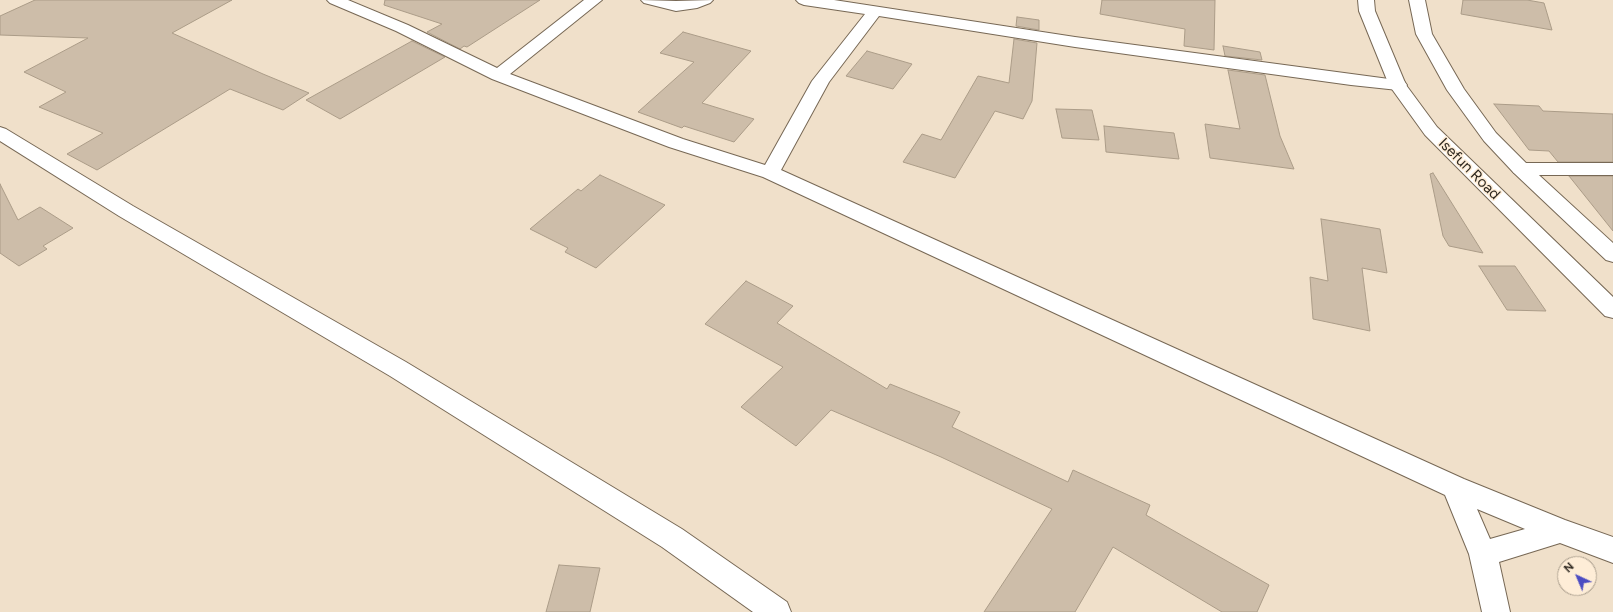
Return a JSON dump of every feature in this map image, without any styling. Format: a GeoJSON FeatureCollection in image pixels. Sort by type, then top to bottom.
{"type":"FeatureCollection","features":[{"type":"Feature","properties":{"kind":"street"},"geometry":{"type":"LineString","coordinates":[[335,0],[402,28],[498,75],[676,144],[770,173],[1455,488],[1560,531],[1613,550]]}},
{"type":"Feature","properties":{"kind":"street"},"geometry":{"type":"LineString","coordinates":[[498,75],[579,10],[594,0]]}},
{"type":"Feature","properties":{"kind":"street"},"geometry":{"type":"LineString","coordinates":[[649,0],[676,6],[692,5],[705,0]]}},
{"type":"Feature","properties":{"kind":"street"},"geometry":{"type":"LineString","coordinates":[[804,0],[1075,42],[1351,80],[1398,85]]}},
{"type":"Feature","properties":{"kind":"street","name":"Isefun Road"},"geometry":{"type":"LineString","coordinates":[[1366,0],[1367,11],[1398,85],[1431,131],[1613,310]]}},
{"type":"Feature","properties":{"kind":"street"},"geometry":{"type":"LineString","coordinates":[[1417,0],[1424,34],[1456,90],[1490,137],[1521,169],[1613,255]]}},
{"type":"Feature","properties":{"kind":"street"},"geometry":{"type":"LineString","coordinates":[[770,173],[821,81],[875,11]]}},
{"type":"Feature","properties":{"kind":"street"},"geometry":{"type":"LineString","coordinates":[[0,134],[126,211],[398,368],[672,538],[777,612]]}},
{"type":"Feature","properties":{"kind":"street"},"geometry":{"type":"LineString","coordinates":[[1521,169],[1613,169]]}},
{"type":"Feature","properties":{"kind":"street"},"geometry":{"type":"LineString","coordinates":[[1455,488],[1483,554],[1496,612]]}},
{"type":"Feature","properties":{"kind":"street"},"geometry":{"type":"LineString","coordinates":[[1483,554],[1560,531]]}},
{"type":"Feature","properties":{"kind":"building"},"geometry":{"type":"Polygon","coordinates":[[[35,0],[232,0],[172,33],[309,93],[283,110],[230,89],[97,170],[67,154],[103,133],[39,107],[66,92],[24,72],[88,38],[0,35],[0,16],[35,0]]]}},
{"type":"Feature","properties":{"kind":"building"},"geometry":{"type":"Polygon","coordinates":[[[385,0],[540,0],[467,47],[464,46],[460,49],[427,32],[442,24],[384,5],[385,0]]]}},
{"type":"Feature","properties":{"kind":"building"},"geometry":{"type":"Polygon","coordinates":[[[1102,0],[1215,0],[1214,50],[1184,46],[1185,29],[1100,14],[1102,0]]]}},
{"type":"Feature","properties":{"kind":"building"},"geometry":{"type":"Polygon","coordinates":[[[1463,0],[1527,0],[1544,3],[1552,30],[1461,14],[1463,0]]]}},
{"type":"Feature","properties":{"kind":"building"},"geometry":{"type":"Polygon","coordinates":[[[1017,17],[1039,20],[1039,30],[1016,26],[1017,17]]]}},
{"type":"Feature","properties":{"kind":"building"},"geometry":{"type":"Polygon","coordinates":[[[683,32],[751,51],[702,103],[754,119],[734,142],[684,126],[682,128],[638,112],[694,62],[660,53],[683,32]]]}},
{"type":"Feature","properties":{"kind":"building"},"geometry":{"type":"Polygon","coordinates":[[[1014,39],[1037,43],[1032,101],[1023,119],[995,111],[955,178],[903,162],[922,134],[941,140],[978,76],[1009,83],[1014,39]]]}},
{"type":"Feature","properties":{"kind":"building"},"geometry":{"type":"Polygon","coordinates":[[[412,41],[445,57],[340,119],[306,100],[412,41]]]}},
{"type":"Feature","properties":{"kind":"building"},"geometry":{"type":"Polygon","coordinates":[[[1223,46],[1260,52],[1262,60],[1225,56],[1223,46]]]}},
{"type":"Feature","properties":{"kind":"building"},"geometry":{"type":"Polygon","coordinates":[[[867,51],[912,64],[893,89],[846,76],[867,51]]]}},
{"type":"Feature","properties":{"kind":"building"},"geometry":{"type":"Polygon","coordinates":[[[1228,70],[1265,75],[1280,136],[1294,169],[1210,158],[1205,124],[1240,129],[1228,70]]]}},
{"type":"Feature","properties":{"kind":"building"},"geometry":{"type":"Polygon","coordinates":[[[1494,104],[1539,106],[1543,111],[1613,114],[1613,162],[1558,162],[1549,151],[1529,150],[1494,104]]]}},
{"type":"Feature","properties":{"kind":"building"},"geometry":{"type":"Polygon","coordinates":[[[1056,109],[1092,110],[1099,140],[1062,138],[1056,109]]]}},
{"type":"Feature","properties":{"kind":"building"},"geometry":{"type":"Polygon","coordinates":[[[1104,126],[1174,133],[1179,159],[1106,152],[1104,126]]]}},
{"type":"Feature","properties":{"kind":"building"},"geometry":{"type":"Polygon","coordinates":[[[1433,173],[1483,253],[1449,246],[1443,236],[1430,174],[1433,173]]]}},
{"type":"Feature","properties":{"kind":"building"},"geometry":{"type":"Polygon","coordinates":[[[600,175],[665,205],[596,268],[565,252],[568,248],[530,229],[578,189],[581,191],[600,175]]]}},
{"type":"Feature","properties":{"kind":"building"},"geometry":{"type":"Polygon","coordinates":[[[1569,176],[1613,176],[1613,231],[1569,176]]]}},
{"type":"Feature","properties":{"kind":"building"},"geometry":{"type":"Polygon","coordinates":[[[0,184],[18,220],[40,207],[73,228],[43,246],[47,249],[19,266],[0,253],[0,184]]]}},
{"type":"Feature","properties":{"kind":"building"},"geometry":{"type":"Polygon","coordinates":[[[1321,219],[1380,229],[1387,273],[1362,268],[1370,331],[1313,319],[1310,277],[1328,281],[1321,219]]]}},
{"type":"Feature","properties":{"kind":"building"},"geometry":{"type":"Polygon","coordinates":[[[1479,266],[1515,266],[1546,311],[1507,310],[1479,266]]]}},
{"type":"Feature","properties":{"kind":"building"},"geometry":{"type":"Polygon","coordinates":[[[746,281],[793,306],[777,323],[887,389],[890,384],[960,412],[952,427],[1068,482],[1073,470],[1150,505],[1146,515],[1269,585],[1257,612],[1222,612],[1113,547],[1075,612],[984,612],[1052,509],[941,457],[831,410],[796,446],[741,407],[783,367],[705,324],[746,281]]]}},
{"type":"Feature","properties":{"kind":"building"},"geometry":{"type":"Polygon","coordinates":[[[559,565],[600,568],[590,612],[546,612],[559,565]]]}}]}
